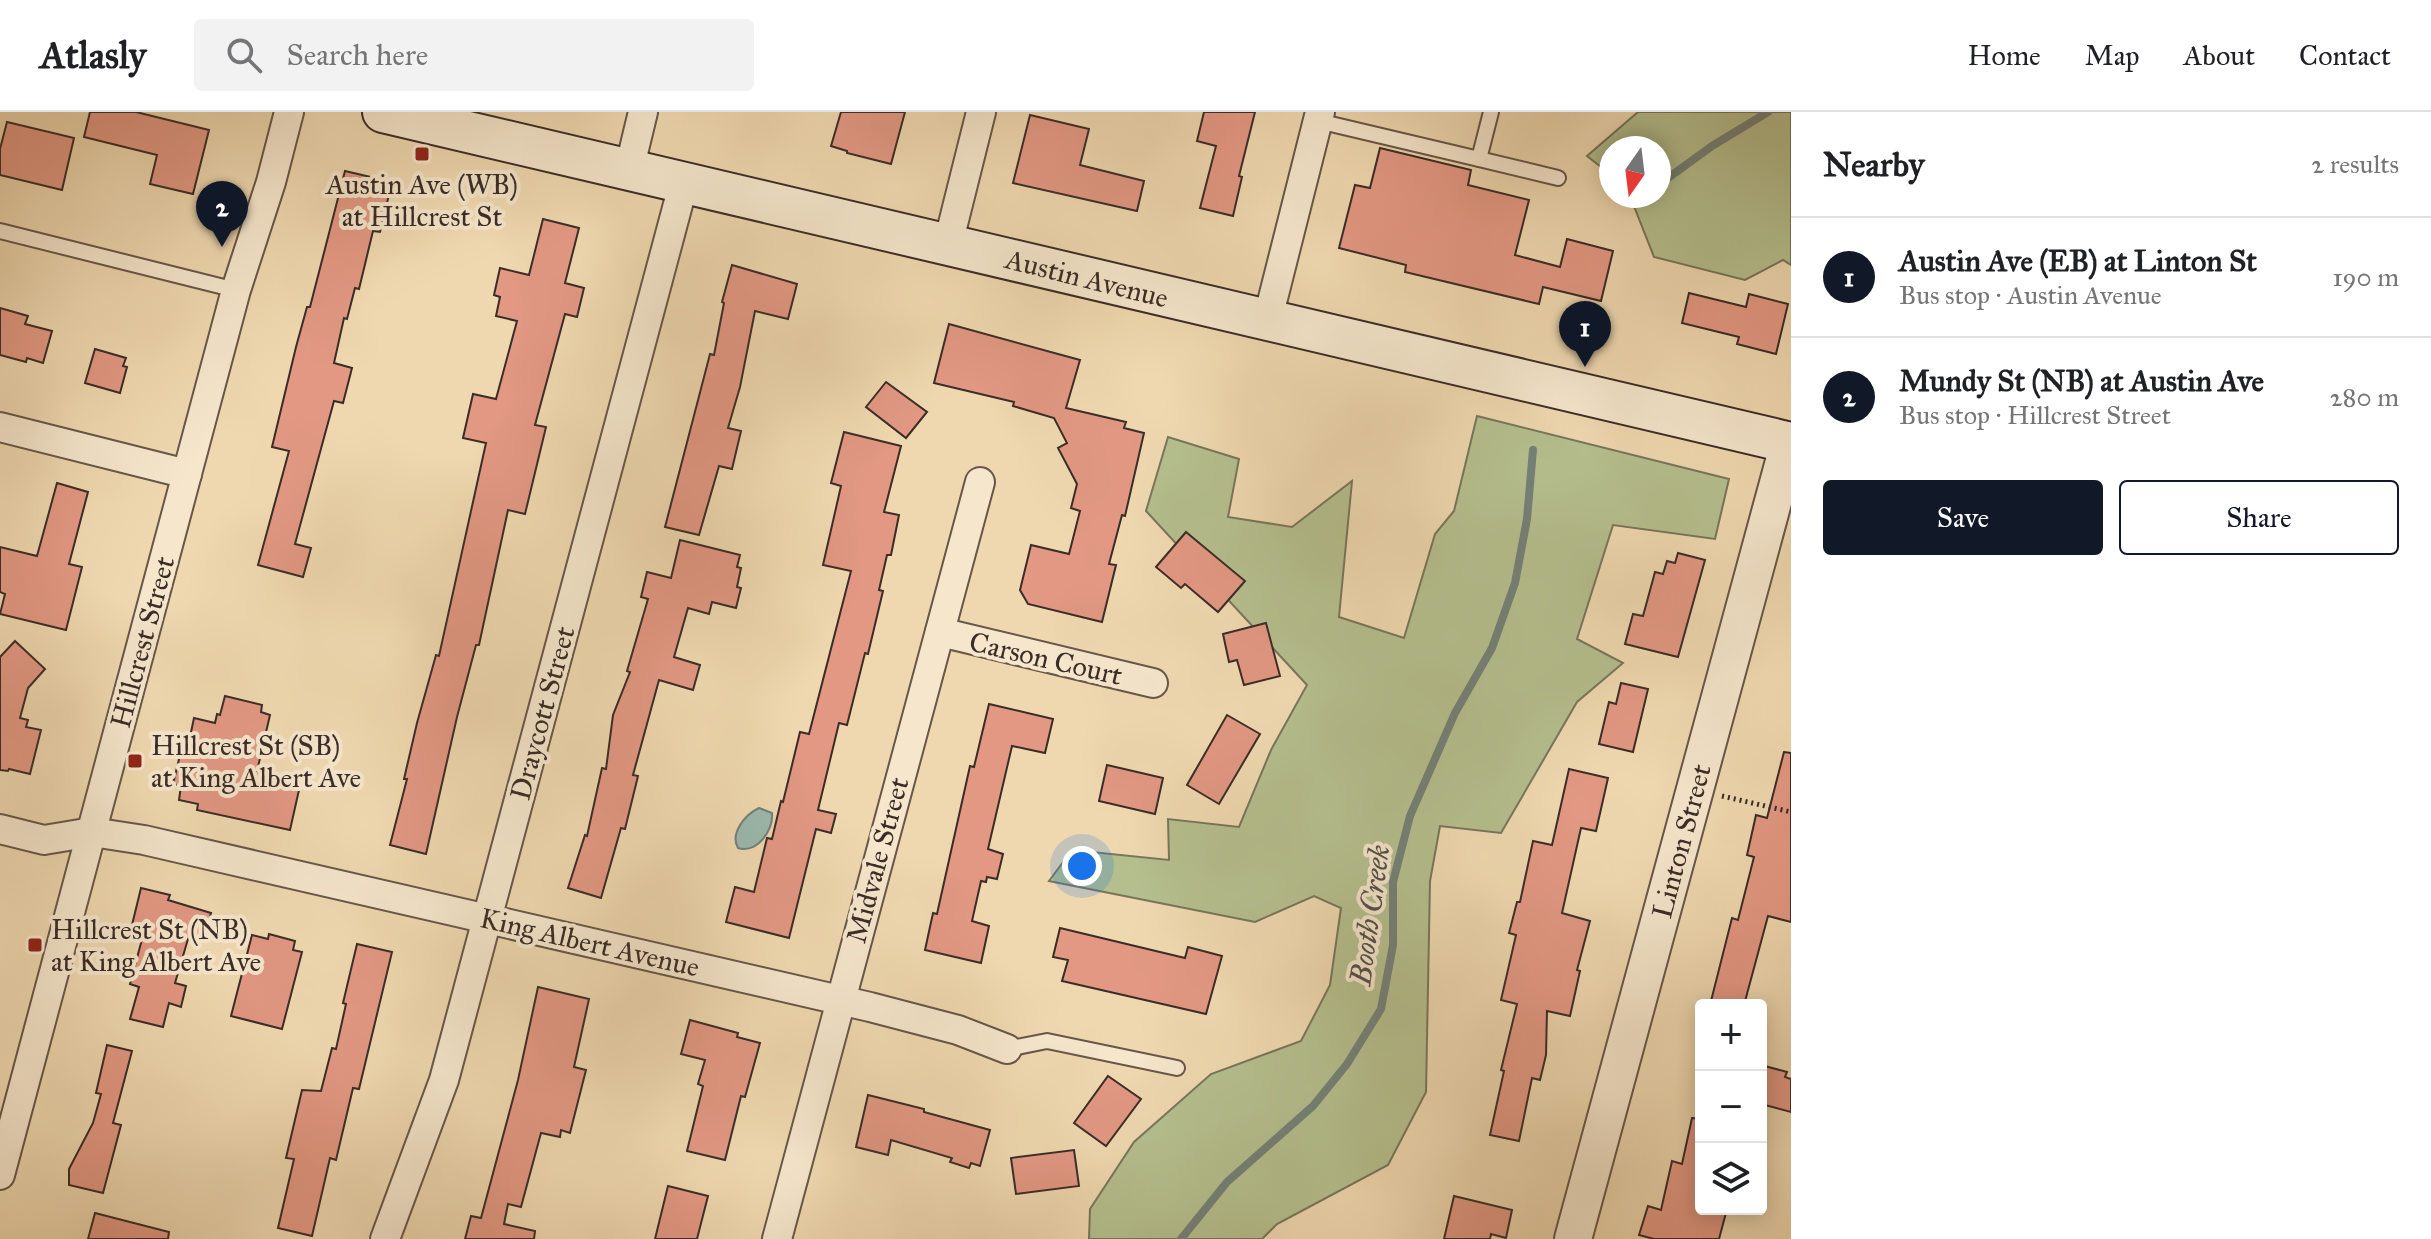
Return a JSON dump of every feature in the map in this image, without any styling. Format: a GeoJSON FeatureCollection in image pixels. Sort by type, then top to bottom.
{"type":"FeatureCollection","features":[{"type":"Feature","properties":{"kind":"main road","name":"Austin Avenue"},"geometry":{"type":"LineString","coordinates":[[383,112],[1790,443]]}},
{"type":"Feature","properties":{"kind":"street","name":"Hillcrest Street"},"geometry":{"type":"LineString","coordinates":[[0,1175],[236,290],[271,182],[289,112]]}},
{"type":"Feature","properties":{"kind":"street"},"geometry":{"type":"LineString","coordinates":[[629,170],[643,112]]}},
{"type":"Feature","properties":{"kind":"street"},"geometry":{"type":"LineString","coordinates":[[948,244],[981,112]]}},
{"type":"Feature","properties":{"kind":"street"},"geometry":{"type":"LineString","coordinates":[[1267,322],[1319,117]]}},
{"type":"Feature","properties":{"kind":"street","name":"Draycott Street"},"geometry":{"type":"LineString","coordinates":[[385,1239],[438,1102],[684,182]]}},
{"type":"Feature","properties":{"kind":"street"},"geometry":{"type":"LineString","coordinates":[[0,427],[187,474]]}},
{"type":"Feature","properties":{"kind":"street","name":"Linton Street"},"geometry":{"type":"LineString","coordinates":[[1573,1239],[1790,443]]}},
{"type":"Feature","properties":{"kind":"street","name":"Midvale Street"},"geometry":{"type":"LineString","coordinates":[[777,1239],[980,482]]}},
{"type":"Feature","properties":{"kind":"street","name":"Carson Court"},"geometry":{"type":"LineString","coordinates":[[940,632],[1153,683]]}},
{"type":"Feature","properties":{"kind":"street","name":"King Albert Avenue"},"geometry":{"type":"LineString","coordinates":[[0,829],[44,840],[92,832],[144,840],[839,1001],[958,1030],[1007,1049]]}},
{"type":"Feature","properties":{"kind":"lane"},"geometry":{"type":"LineString","coordinates":[[1479,159],[1491,112]]}},
{"type":"Feature","properties":{"kind":"lane"},"geometry":{"type":"LineString","coordinates":[[1319,117],[1558,178]]}},
{"type":"Feature","properties":{"kind":"lane"},"geometry":{"type":"LineString","coordinates":[[0,231],[236,290]]}},
{"type":"Feature","properties":{"kind":"lane","name":"King Albert Avenue"},"geometry":{"type":"LineString","coordinates":[[1007,1049],[1047,1041],[1177,1068]]}},
{"type":"Feature","properties":{"kind":"path"},"geometry":{"type":"LineString","coordinates":[[1695,789],[1791,812]]}},
{"type":"Feature","properties":{"kind":"green space"},"geometry":{"type":"Polygon","coordinates":[[[1638,112],[1791,112],[1791,265],[1783,260],[1745,280],[1654,257],[1635,208],[1671,208],[1671,136],[1610,136],[1638,112]]]}},
{"type":"Feature","properties":{"kind":"green space"},"geometry":{"type":"Polygon","coordinates":[[[1599,146],[1599,166],[1587,156],[1599,146]]]}},
{"type":"Feature","properties":{"kind":"green space"},"geometry":{"type":"Polygon","coordinates":[[[1477,416],[1729,479],[1715,539],[1613,525],[1577,639],[1623,663],[1577,702],[1501,833],[1440,826],[1430,881],[1426,1092],[1388,1165],[1277,1224],[1262,1239],[1089,1239],[1090,1209],[1134,1142],[1211,1074],[1301,1041],[1330,985],[1341,908],[1314,896],[1255,922],[1049,881],[1072,850],[1169,860],[1168,819],[1239,827],[1271,750],[1307,685],[1146,511],[1168,437],[1239,459],[1228,517],[1292,527],[1352,481],[1339,617],[1404,638],[1435,534],[1454,511],[1477,416]]]}},
{"type":"Feature","properties":{"kind":"water"},"geometry":{"type":"Polygon","coordinates":[[[759,808],[772,813],[767,834],[751,848],[738,848],[736,837],[740,825],[759,808]]]}},
{"type":"Feature","properties":{"kind":"building"},"geometry":{"type":"Polygon","coordinates":[[[90,112],[136,112],[209,130],[193,194],[150,184],[157,155],[84,137],[90,112]]]}},
{"type":"Feature","properties":{"kind":"building"},"geometry":{"type":"Polygon","coordinates":[[[841,112],[905,112],[891,164],[831,146],[841,112]]]}},
{"type":"Feature","properties":{"kind":"building"},"geometry":{"type":"Polygon","coordinates":[[[1204,112],[1255,112],[1239,176],[1242,177],[1233,216],[1200,208],[1216,146],[1197,141],[1204,112]]]}},
{"type":"Feature","properties":{"kind":"building"},"geometry":{"type":"Polygon","coordinates":[[[1030,115],[1089,129],[1080,165],[1144,181],[1137,211],[1013,183],[1030,115]]]}},
{"type":"Feature","properties":{"kind":"building"},"geometry":{"type":"Polygon","coordinates":[[[7,122],[74,138],[62,190],[0,175],[0,149],[7,122]]]}},
{"type":"Feature","properties":{"kind":"building"},"geometry":{"type":"Polygon","coordinates":[[[1380,148],[1471,170],[1468,185],[1529,200],[1515,255],[1560,267],[1567,239],[1613,251],[1601,301],[1543,287],[1539,304],[1405,272],[1406,265],[1339,248],[1355,185],[1370,188],[1380,148]]]}},
{"type":"Feature","properties":{"kind":"building"},"geometry":{"type":"Polygon","coordinates":[[[345,171],[392,182],[380,232],[373,231],[359,289],[355,288],[347,319],[344,318],[334,363],[352,368],[343,403],[334,401],[295,544],[311,548],[303,577],[258,565],[289,451],[272,447],[345,171]]]}},
{"type":"Feature","properties":{"kind":"building"},"geometry":{"type":"Polygon","coordinates":[[[543,219],[579,228],[565,283],[584,288],[577,317],[565,314],[535,425],[546,427],[525,514],[508,510],[479,645],[476,645],[457,717],[426,854],[390,845],[417,723],[436,655],[439,656],[486,443],[463,438],[473,394],[496,399],[517,321],[496,316],[500,297],[494,295],[500,268],[529,275],[543,219]]]}},
{"type":"Feature","properties":{"kind":"building"},"geometry":{"type":"Polygon","coordinates":[[[732,265],[797,284],[788,319],[755,311],[740,387],[728,428],[741,431],[732,469],[719,466],[699,535],[665,527],[710,354],[714,355],[722,302],[732,265]]]}},
{"type":"Feature","properties":{"kind":"building"},"geometry":{"type":"Polygon","coordinates":[[[1689,293],[1746,307],[1749,294],[1788,304],[1776,354],[1737,344],[1739,337],[1682,323],[1689,293]]]}},
{"type":"Feature","properties":{"kind":"building"},"geometry":{"type":"Polygon","coordinates":[[[0,308],[28,316],[25,324],[52,331],[43,363],[0,355],[0,308]]]}},
{"type":"Feature","properties":{"kind":"building"},"geometry":{"type":"Polygon","coordinates":[[[949,324],[1080,360],[1066,408],[1126,422],[1124,428],[1144,433],[1125,516],[1122,515],[1109,564],[1116,565],[1102,622],[1028,604],[1020,590],[1031,545],[1069,554],[1080,511],[1071,508],[1077,484],[1058,448],[1067,443],[1054,418],[1013,406],[1014,402],[934,383],[949,324]]]}},
{"type":"Feature","properties":{"kind":"building"},"geometry":{"type":"Polygon","coordinates":[[[95,349],[126,358],[123,366],[127,367],[120,393],[85,383],[95,349]]]}},
{"type":"Feature","properties":{"kind":"building"},"geometry":{"type":"Polygon","coordinates":[[[886,382],[927,412],[906,438],[866,407],[886,382]]]}},
{"type":"Feature","properties":{"kind":"building"},"geometry":{"type":"Polygon","coordinates":[[[844,432],[901,446],[884,512],[899,515],[891,555],[887,555],[879,590],[883,591],[868,654],[865,653],[847,725],[839,723],[818,810],[836,814],[831,833],[816,829],[789,938],[726,922],[735,887],[754,892],[767,838],[772,839],[783,802],[800,732],[809,734],[851,571],[823,565],[841,486],[831,483],[844,432]]]}},
{"type":"Feature","properties":{"kind":"building"},"geometry":{"type":"Polygon","coordinates":[[[57,483],[88,492],[69,564],[82,567],[66,630],[0,614],[5,594],[0,592],[0,547],[37,556],[57,483]]]}},
{"type":"Feature","properties":{"kind":"building"},"geometry":{"type":"Polygon","coordinates":[[[1186,532],[1245,581],[1218,612],[1185,584],[1181,588],[1156,567],[1186,532]]]}},
{"type":"Feature","properties":{"kind":"building"},"geometry":{"type":"Polygon","coordinates":[[[680,540],[740,555],[737,587],[741,588],[736,608],[712,602],[709,614],[688,608],[674,657],[700,665],[693,690],[659,680],[633,775],[638,776],[625,829],[621,828],[601,898],[568,888],[587,836],[602,768],[606,769],[613,715],[630,672],[627,671],[648,599],[641,597],[647,572],[671,578],[680,540]]]}},
{"type":"Feature","properties":{"kind":"building"},"geometry":{"type":"Polygon","coordinates":[[[1678,553],[1705,560],[1678,657],[1625,644],[1633,614],[1643,616],[1655,572],[1663,574],[1667,561],[1675,563],[1678,553]]]}},
{"type":"Feature","properties":{"kind":"building"},"geometry":{"type":"Polygon","coordinates":[[[1266,623],[1280,676],[1244,685],[1237,660],[1229,662],[1223,634],[1266,623]]]}},
{"type":"Feature","properties":{"kind":"building"},"geometry":{"type":"Polygon","coordinates":[[[15,641],[45,669],[28,688],[20,718],[28,720],[26,727],[41,730],[30,774],[0,770],[0,657],[15,641]]]}},
{"type":"Feature","properties":{"kind":"building"},"geometry":{"type":"Polygon","coordinates":[[[1621,683],[1648,689],[1633,752],[1599,744],[1609,702],[1616,704],[1621,683]]]}},
{"type":"Feature","properties":{"kind":"building"},"geometry":{"type":"Polygon","coordinates":[[[225,696],[262,705],[261,712],[270,715],[257,771],[301,781],[290,830],[197,810],[198,804],[179,800],[181,786],[173,784],[180,755],[186,756],[194,718],[215,723],[225,696]]]}},
{"type":"Feature","properties":{"kind":"building"},"geometry":{"type":"Polygon","coordinates":[[[989,704],[1053,719],[1045,753],[1012,746],[988,849],[1003,854],[997,879],[987,877],[986,882],[981,881],[972,921],[989,926],[981,963],[925,950],[933,913],[937,914],[970,766],[974,767],[989,704]]]}},
{"type":"Feature","properties":{"kind":"building"},"geometry":{"type":"Polygon","coordinates":[[[1227,715],[1260,734],[1219,804],[1187,785],[1227,715]]]}},
{"type":"Feature","properties":{"kind":"building"},"geometry":{"type":"Polygon","coordinates":[[[1784,752],[1791,753],[1791,922],[1768,916],[1746,999],[1712,999],[1732,918],[1738,920],[1754,857],[1747,855],[1756,815],[1767,818],[1784,752]]]}},
{"type":"Feature","properties":{"kind":"building"},"geometry":{"type":"Polygon","coordinates":[[[1107,765],[1163,778],[1155,814],[1099,801],[1107,765]]]}},
{"type":"Feature","properties":{"kind":"building"},"geometry":{"type":"Polygon","coordinates":[[[1569,769],[1608,778],[1596,831],[1581,828],[1562,913],[1590,921],[1577,970],[1580,971],[1570,1016],[1547,1011],[1546,1055],[1540,1080],[1532,1078],[1519,1141],[1490,1135],[1517,1004],[1501,1000],[1516,935],[1509,933],[1517,902],[1520,902],[1533,841],[1552,845],[1569,769]]]}},
{"type":"Feature","properties":{"kind":"building"},"geometry":{"type":"Polygon","coordinates":[[[141,888],[170,895],[168,900],[211,913],[204,940],[188,939],[175,983],[186,986],[181,1007],[169,1003],[163,1027],[130,1019],[139,987],[130,984],[145,928],[132,925],[141,888]]]}},
{"type":"Feature","properties":{"kind":"building"},"geometry":{"type":"Polygon","coordinates":[[[1060,928],[1185,958],[1188,947],[1222,956],[1206,1014],[1062,981],[1068,960],[1053,957],[1060,928]]]}},
{"type":"Feature","properties":{"kind":"building"},"geometry":{"type":"Polygon","coordinates":[[[269,934],[295,941],[293,950],[302,952],[282,1029],[231,1016],[252,935],[268,939],[269,934]]]}},
{"type":"Feature","properties":{"kind":"building"},"geometry":{"type":"Polygon","coordinates":[[[357,944],[392,952],[359,1089],[353,1088],[336,1160],[330,1158],[312,1236],[278,1228],[294,1159],[286,1158],[302,1090],[321,1091],[332,1048],[336,1049],[357,944]]]}},
{"type":"Feature","properties":{"kind":"building"},"geometry":{"type":"Polygon","coordinates":[[[538,987],[589,999],[574,1067],[586,1070],[570,1133],[561,1130],[560,1137],[541,1133],[521,1207],[508,1204],[504,1224],[535,1231],[534,1239],[465,1239],[471,1216],[481,1218],[518,1080],[538,987]]]}},
{"type":"Feature","properties":{"kind":"building"},"geometry":{"type":"Polygon","coordinates":[[[690,1020],[738,1033],[737,1037],[760,1043],[745,1097],[741,1096],[725,1160],[687,1151],[703,1086],[698,1084],[705,1060],[681,1054],[690,1020]]]}},
{"type":"Feature","properties":{"kind":"building"},"geometry":{"type":"Polygon","coordinates":[[[107,1045],[132,1051],[113,1123],[121,1125],[103,1193],[69,1185],[69,1169],[93,1123],[101,1094],[96,1093],[107,1045]]]}},
{"type":"Feature","properties":{"kind":"building"},"geometry":{"type":"Polygon","coordinates":[[[1767,1067],[1787,1072],[1785,1077],[1791,1079],[1791,1112],[1767,1106],[1767,1067]]]}},
{"type":"Feature","properties":{"kind":"building"},"geometry":{"type":"Polygon","coordinates":[[[1108,1076],[1141,1099],[1106,1146],[1074,1123],[1108,1076]]]}},
{"type":"Feature","properties":{"kind":"building"},"geometry":{"type":"Polygon","coordinates":[[[868,1095],[990,1130],[980,1166],[971,1163],[969,1168],[950,1162],[952,1158],[891,1140],[888,1155],[856,1147],[868,1095]]]}},
{"type":"Feature","properties":{"kind":"building"},"geometry":{"type":"Polygon","coordinates":[[[1692,1118],[1695,1118],[1695,1215],[1725,1215],[1719,1239],[1654,1239],[1639,1235],[1648,1206],[1661,1210],[1672,1161],[1682,1164],[1692,1118]]]}},
{"type":"Feature","properties":{"kind":"building"},"geometry":{"type":"Polygon","coordinates":[[[1074,1150],[1079,1186],[1016,1194],[1011,1158],[1074,1150]]]}},
{"type":"Feature","properties":{"kind":"building"},"geometry":{"type":"Polygon","coordinates":[[[668,1186],[708,1196],[697,1239],[655,1239],[668,1186]]]}},
{"type":"Feature","properties":{"kind":"building"},"geometry":{"type":"Polygon","coordinates":[[[1454,1196],[1512,1210],[1506,1238],[1491,1234],[1490,1239],[1444,1239],[1454,1196]]]}},
{"type":"Feature","properties":{"kind":"building"},"geometry":{"type":"Polygon","coordinates":[[[95,1213],[169,1232],[168,1239],[88,1239],[95,1213]]]}},
{"type":"Feature","properties":{"kind":"waterway","name":"Booth Creek"},"geometry":{"type":"LineString","coordinates":[[1671,176],[1768,112]]}},
{"type":"Feature","properties":{"kind":"waterway","name":"Booth Creek"},"geometry":{"type":"LineString","coordinates":[[1181,1239],[1227,1182],[1313,1106],[1347,1064],[1381,1009],[1393,945],[1393,882],[1410,816],[1455,713],[1492,648],[1515,583],[1527,519],[1533,450]]}},
{"type":"Feature","properties":{"kind":"place","name":"Austin Ave (WB) at Hillcrest St"},"geometry":{"type":"Point","coordinates":[422,154]}},
{"type":"Feature","properties":{"kind":"place","name":"Mundy St (NB) at Austin Ave"},"geometry":{"type":"Point","coordinates":[222,247]}},
{"type":"Feature","properties":{"kind":"place","name":"Austin Ave (EB) at Linton St"},"geometry":{"type":"Point","coordinates":[1585,367]}},
{"type":"Feature","properties":{"kind":"place","name":"Hillcrest St (SB) at King Albert Ave"},"geometry":{"type":"Point","coordinates":[135,761]}},
{"type":"Feature","properties":{"kind":"place","name":"Hillcrest St (NB) at King Albert Ave"},"geometry":{"type":"Point","coordinates":[35,945]}}]}
